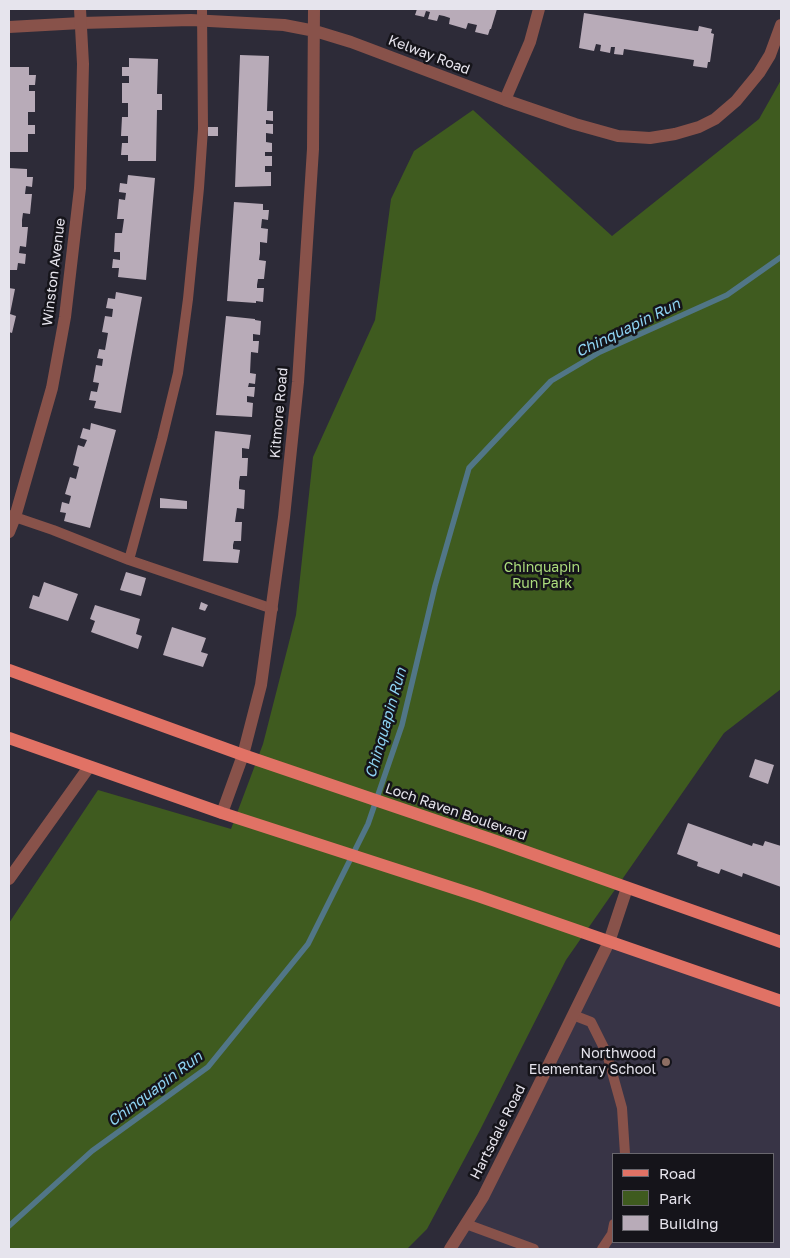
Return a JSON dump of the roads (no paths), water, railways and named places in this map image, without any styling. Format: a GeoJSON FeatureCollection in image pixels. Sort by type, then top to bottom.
{"type":"FeatureCollection","features":[{"type":"Feature","properties":{"kind":"main road","name":"Loch Raven Boulevard"},"geometry":{"type":"LineString","coordinates":[[9,670],[243,755],[493,840],[781,942]]}},
{"type":"Feature","properties":{"kind":"main road"},"geometry":{"type":"LineString","coordinates":[[9,738],[222,813],[478,896],[781,1001]]}},
{"type":"Feature","properties":{"kind":"street","name":"Winston Avenue"},"geometry":{"type":"LineString","coordinates":[[9,532],[12,516],[52,388],[65,317],[80,188],[83,64],[80,9]]}},
{"type":"Feature","properties":{"kind":"street","name":"Kitmore Road"},"geometry":{"type":"LineString","coordinates":[[222,813],[243,755],[261,685],[273,609],[284,517],[298,382],[313,149],[314,9]]}},
{"type":"Feature","properties":{"kind":"street"},"geometry":{"type":"LineString","coordinates":[[505,100],[530,42],[539,9]]}},
{"type":"Feature","properties":{"kind":"street","name":"Kelway Road"},"geometry":{"type":"LineString","coordinates":[[9,27],[202,15],[315,31],[351,42],[505,100],[575,124],[618,136],[650,138],[675,134],[699,127],[715,119],[736,101],[770,55],[781,25]]}},
{"type":"Feature","properties":{"kind":"street"},"geometry":{"type":"LineString","coordinates":[[9,879],[89,767]]}},
{"type":"Feature","properties":{"kind":"street","name":"Hartsdale Road"},"geometry":{"type":"LineString","coordinates":[[450,1249],[487,1188],[609,942],[628,888]]}},
{"type":"Feature","properties":{"kind":"lane"},"geometry":{"type":"LineString","coordinates":[[129,560],[178,374],[187,308],[203,130],[202,15]]}},
{"type":"Feature","properties":{"kind":"lane"},"geometry":{"type":"LineString","coordinates":[[12,516],[129,560],[273,609]]}},
{"type":"Feature","properties":{"kind":"lane"},"geometry":{"type":"LineString","coordinates":[[573,1015],[591,1022],[607,1054],[622,1108],[625,1153]]}},
{"type":"Feature","properties":{"kind":"lane"},"geometry":{"type":"LineString","coordinates":[[466,1224],[534,1249]]}},
{"type":"Feature","properties":{"kind":"lane"},"geometry":{"type":"LineString","coordinates":[[602,1249],[612,1234]]}},
{"type":"Feature","properties":{"kind":"waterway","name":"Chinquapin Run"},"geometry":{"type":"LineString","coordinates":[[9,1226],[92,1151],[208,1067],[308,944],[368,824],[402,725],[435,586],[469,468],[551,381],[600,352],[727,295],[781,257]]}},
{"type":"Feature","properties":{"kind":"place","name":"Northwood Elementary School"},"geometry":{"type":"Point","coordinates":[666,1062]}},
{"type":"Feature","properties":{"kind":"park label","name":"Chinquapin Run Park"},"geometry":{"type":"Point","coordinates":[542,576]}}]}
